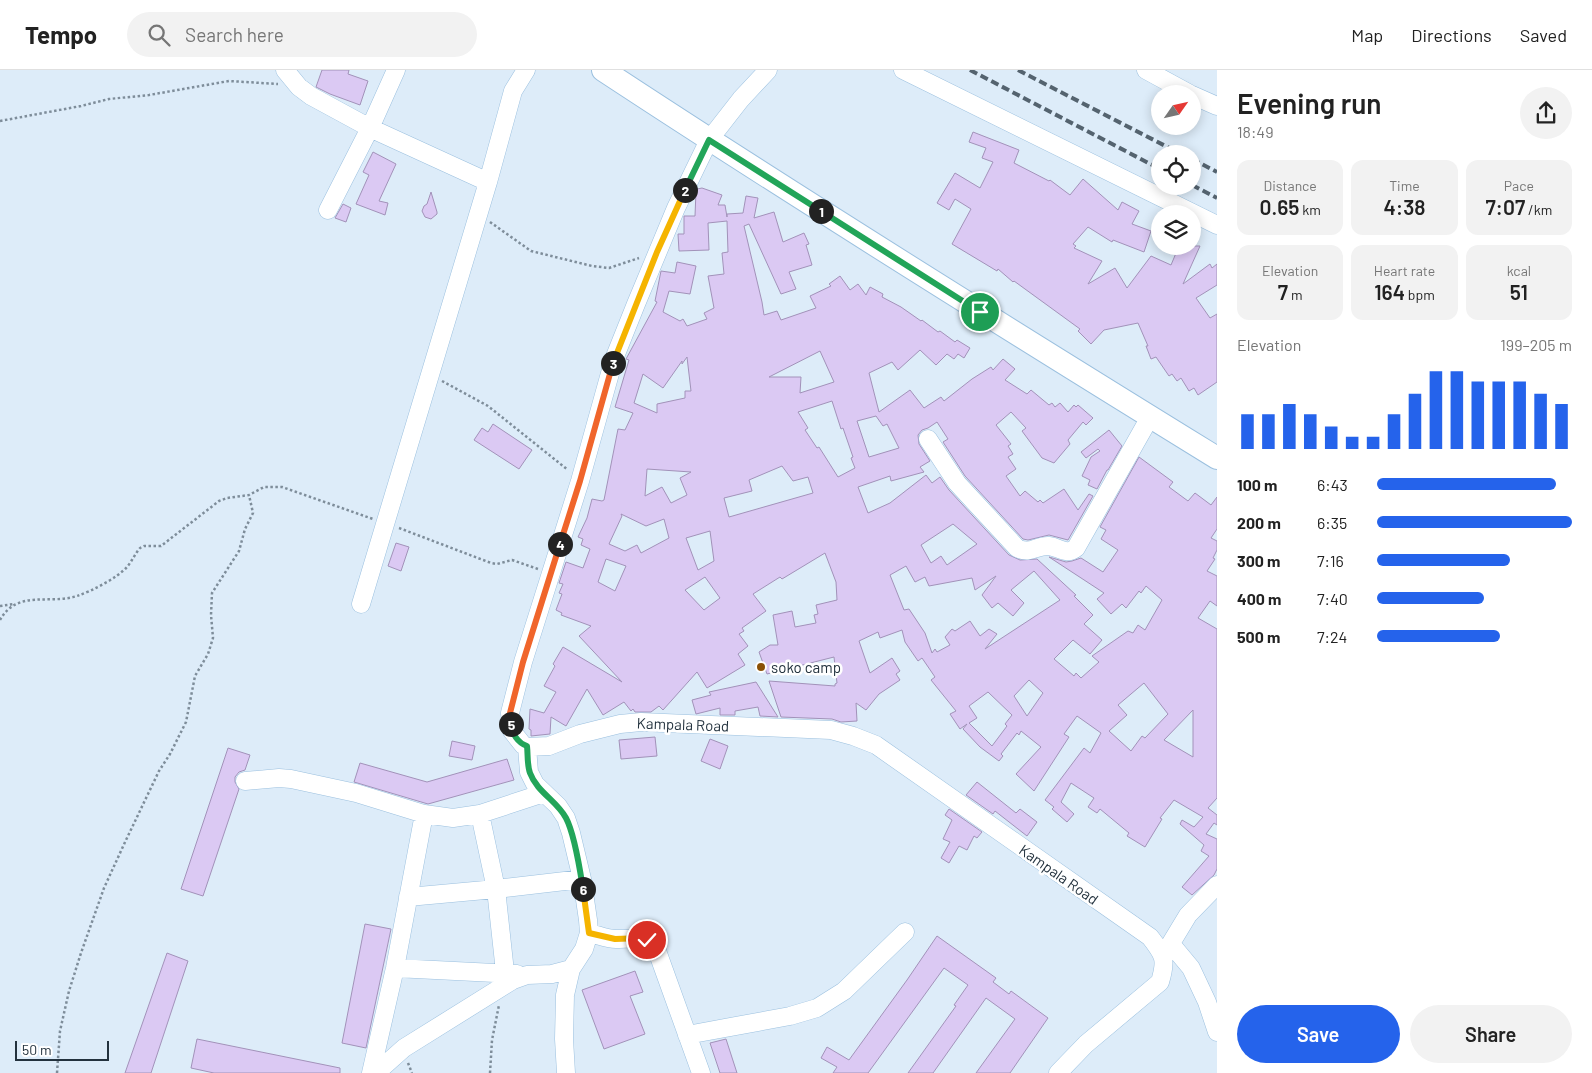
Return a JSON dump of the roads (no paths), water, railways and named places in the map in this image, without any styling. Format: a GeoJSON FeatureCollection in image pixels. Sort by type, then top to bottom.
{"type":"FeatureCollection","features":[{"type":"Feature","properties":{"kind":"main road"},"geometry":{"type":"LineString","coordinates":[[603,70],[709,140],[924,276],[1217,458]]}},
{"type":"Feature","properties":{"kind":"street"},"geometry":{"type":"LineString","coordinates":[[286,70],[299,87],[311,96],[370,128],[488,182]]}},
{"type":"Feature","properties":{"kind":"street"},"geometry":{"type":"LineString","coordinates":[[328,210],[370,128],[396,70]]}},
{"type":"Feature","properties":{"kind":"street"},"geometry":{"type":"LineString","coordinates":[[361,604],[488,182],[513,91],[526,70]]}},
{"type":"Feature","properties":{"kind":"street"},"geometry":{"type":"LineString","coordinates":[[566,1073],[564,1039],[565,995],[571,969],[584,949],[589,933],[582,879],[572,833],[566,818],[558,806],[535,784],[529,772],[527,746],[523,745],[512,731],[510,713],[523,662],[580,481],[614,359],[676,208],[709,140],[768,70]]}},
{"type":"Feature","properties":{"kind":"street"},"geometry":{"type":"LineString","coordinates":[[903,70],[1217,225]]}},
{"type":"Feature","properties":{"kind":"street"},"geometry":{"type":"LineString","coordinates":[[1146,70],[1175,85]]}},
{"type":"Feature","properties":{"kind":"street"},"geometry":{"type":"LineString","coordinates":[[1201,98],[1217,106]]}},
{"type":"Feature","properties":{"kind":"street"},"geometry":{"type":"LineString","coordinates":[[928,439],[957,483],[1017,548],[1024,552],[1048,546],[1066,552],[1076,548],[1150,417]]}},
{"type":"Feature","properties":{"kind":"street","name":"Kampala Road"},"geometry":{"type":"LineString","coordinates":[[527,746],[549,746],[580,734],[620,724],[641,722],[831,730],[876,745],[1150,937],[1191,968],[1207,1002],[1217,1032]]}},
{"type":"Feature","properties":{"kind":"street"},"geometry":{"type":"LineString","coordinates":[[245,781],[272,778],[291,779],[356,793],[424,814],[453,818],[480,814],[544,793]]}},
{"type":"Feature","properties":{"kind":"street"},"geometry":{"type":"LineString","coordinates":[[371,1073],[395,968],[424,814]]}},
{"type":"Feature","properties":{"kind":"street"},"geometry":{"type":"LineString","coordinates":[[480,814],[496,889],[504,979]]}},
{"type":"Feature","properties":{"kind":"street"},"geometry":{"type":"LineString","coordinates":[[408,897],[582,879]]}},
{"type":"Feature","properties":{"kind":"street"},"geometry":{"type":"LineString","coordinates":[[1058,1073],[1086,1044],[1160,982],[1167,950],[1188,915],[1217,885]]}},
{"type":"Feature","properties":{"kind":"street"},"geometry":{"type":"LineString","coordinates":[[687,1035],[790,1016],[817,1008],[844,991],[905,932]]}},
{"type":"Feature","properties":{"kind":"street"},"geometry":{"type":"LineString","coordinates":[[589,933],[615,939],[643,938],[651,942],[660,957],[701,1073]]}},
{"type":"Feature","properties":{"kind":"street"},"geometry":{"type":"LineString","coordinates":[[395,968],[504,979],[527,975],[552,974],[571,969]]}},
{"type":"Feature","properties":{"kind":"street"},"geometry":{"type":"LineString","coordinates":[[376,1073],[404,1048],[504,979]]}},
{"type":"Feature","properties":{"kind":"railway"},"geometry":{"type":"LineString","coordinates":[[970,70],[1151,164]]}},
{"type":"Feature","properties":{"kind":"railway"},"geometry":{"type":"LineString","coordinates":[[1018,70],[1164,145]]}},
{"type":"Feature","properties":{"kind":"railway"},"geometry":{"type":"LineString","coordinates":[[1201,164],[1217,172]]}},
{"type":"Feature","properties":{"kind":"railway"},"geometry":{"type":"LineString","coordinates":[[1201,190],[1217,198]]}},
{"type":"Feature","properties":{"kind":"place","name":"soko camp"},"geometry":{"type":"Point","coordinates":[761,667]}}]}
